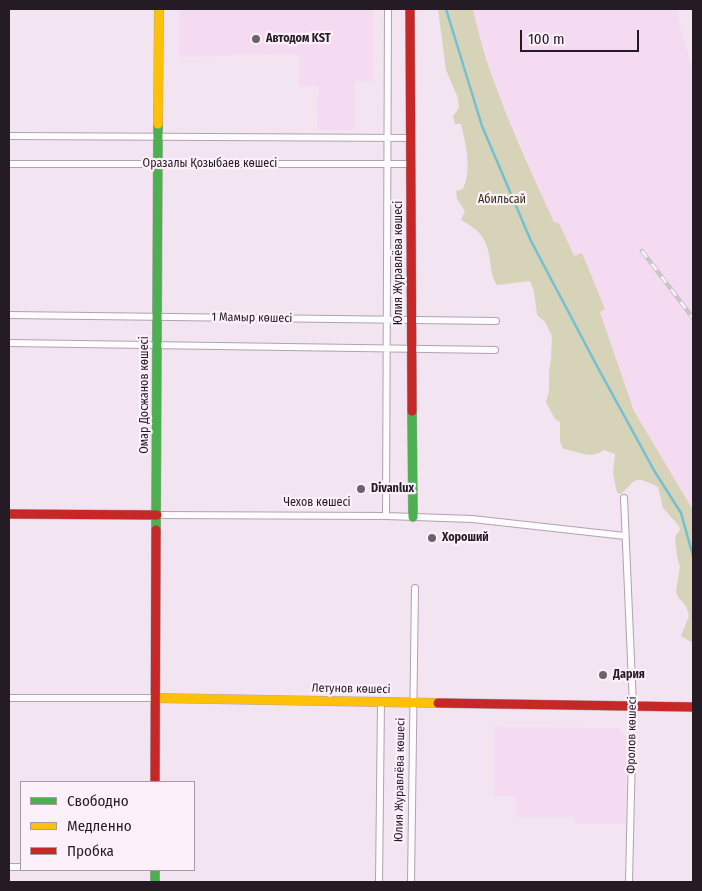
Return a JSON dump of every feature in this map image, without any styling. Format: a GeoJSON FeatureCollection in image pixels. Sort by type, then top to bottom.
{"type":"FeatureCollection","features":[{"type":"Feature","properties":{"kind":"street","name":"Омар Досжанов көшесі"},"geometry":{"type":"LineString","coordinates":[[155,781],[159,9]]}},
{"type":"Feature","properties":{"kind":"street","name":"Юлия Журавлёва көшесі"},"geometry":{"type":"LineString","coordinates":[[386,516],[388,9]]}},
{"type":"Feature","properties":{"kind":"street","name":"Юлия Журавлёва көшесі"},"geometry":{"type":"LineString","coordinates":[[410,9],[413,517]]}},
{"type":"Feature","properties":{"kind":"street"},"geometry":{"type":"LineString","coordinates":[[9,136],[411,138]]}},
{"type":"Feature","properties":{"kind":"street","name":"Оразалы Қозыбаев көшесі"},"geometry":{"type":"LineString","coordinates":[[9,164],[411,164]]}},
{"type":"Feature","properties":{"kind":"street","name":"1 Мамыр көшесі"},"geometry":{"type":"LineString","coordinates":[[9,315],[496,322]]}},
{"type":"Feature","properties":{"kind":"street"},"geometry":{"type":"LineString","coordinates":[[9,343],[495,350]]}},
{"type":"Feature","properties":{"kind":"street","name":"Фролов көшесі"},"geometry":{"type":"LineString","coordinates":[[624,498],[633,706],[629,882]]}},
{"type":"Feature","properties":{"kind":"street","name":"Чехов көшесі"},"geometry":{"type":"LineString","coordinates":[[9,514],[386,516],[472,519],[625,536]]}},
{"type":"Feature","properties":{"kind":"street","name":"Юлия Журавлёва көшесі"},"geometry":{"type":"LineString","coordinates":[[411,882],[415,588]]}},
{"type":"Feature","properties":{"kind":"street","name":"Летунов көшесі"},"geometry":{"type":"LineString","coordinates":[[9,698],[156,698],[693,707]]}},
{"type":"Feature","properties":{"kind":"street","name":"Юлия Журавлёва көшесі"},"geometry":{"type":"LineString","coordinates":[[379,882],[380,702]]}},
{"type":"Feature","properties":{"kind":"shaded area"},"geometry":{"type":"Polygon","coordinates":[[[180,9],[373,9],[373,81],[355,82],[355,130],[317,130],[318,86],[299,86],[299,55],[234,54],[233,56],[179,57],[180,9]]]}},
{"type":"Feature","properties":{"kind":"shaded area"},"geometry":{"type":"Polygon","coordinates":[[[473,9],[678,9],[680,27],[693,69],[693,510],[634,411],[600,311],[605,309],[582,253],[574,257],[559,223],[554,223],[502,103],[476,25],[473,9]]]}},
{"type":"Feature","properties":{"kind":"shaded area"},"geometry":{"type":"Polygon","coordinates":[[[494,727],[619,728],[626,737],[626,824],[575,824],[575,817],[516,817],[516,796],[494,796],[494,727]]]}},
{"type":"Feature","properties":{"kind":"green space","name":"Абильсай"},"geometry":{"type":"Polygon","coordinates":[[[438,9],[473,9],[497,90],[519,144],[554,222],[559,223],[574,256],[582,253],[605,309],[600,312],[634,411],[693,510],[693,643],[681,636],[689,616],[686,606],[678,597],[676,591],[680,567],[675,537],[680,530],[679,526],[663,508],[658,487],[637,480],[621,494],[617,493],[613,473],[615,454],[604,450],[589,455],[563,449],[560,441],[560,422],[555,419],[546,402],[549,391],[552,336],[545,322],[537,315],[534,291],[530,281],[497,285],[493,276],[486,244],[475,229],[461,220],[465,211],[457,199],[456,191],[463,189],[468,165],[461,124],[455,124],[453,116],[459,108],[458,98],[446,70],[438,9]]]}},
{"type":"Feature","properties":{"kind":"waterway","name":"Абильсай"},"geometry":{"type":"LineString","coordinates":[[446,9],[482,126],[531,241],[655,472],[681,513],[693,556]]}},
{"type":"Feature","properties":{"kind":"railway"},"geometry":{"type":"LineString","coordinates":[[642,251],[693,318]]}},
{"type":"Feature","properties":{"kind":"traffic: fast"},"geometry":{"type":"LineString","coordinates":[[156,530],[158,124]]}},
{"type":"Feature","properties":{"kind":"traffic: fast"},"geometry":{"type":"LineString","coordinates":[[412,411],[413,517]]}},
{"type":"Feature","properties":{"kind":"traffic: fast"},"geometry":{"type":"LineString","coordinates":[[155,871],[155,882]]}},
{"type":"Feature","properties":{"kind":"traffic: slow"},"geometry":{"type":"LineString","coordinates":[[158,124],[159,9]]}},
{"type":"Feature","properties":{"kind":"traffic: slow"},"geometry":{"type":"LineString","coordinates":[[155,698],[438,703]]}},
{"type":"Feature","properties":{"kind":"traffic: jam"},"geometry":{"type":"LineString","coordinates":[[410,9],[412,411]]}},
{"type":"Feature","properties":{"kind":"traffic: jam"},"geometry":{"type":"LineString","coordinates":[[9,514],[157,515]]}},
{"type":"Feature","properties":{"kind":"traffic: jam"},"geometry":{"type":"LineString","coordinates":[[155,781],[156,530]]}},
{"type":"Feature","properties":{"kind":"traffic: jam"},"geometry":{"type":"LineString","coordinates":[[438,703],[693,707]]}},
{"type":"Feature","properties":{"kind":"place","name":"Автодом KST"},"geometry":{"type":"Point","coordinates":[256,39]}},
{"type":"Feature","properties":{"kind":"place","name":"Divanlux"},"geometry":{"type":"Point","coordinates":[361,489]}},
{"type":"Feature","properties":{"kind":"place","name":"Хороший"},"geometry":{"type":"Point","coordinates":[432,538]}},
{"type":"Feature","properties":{"kind":"place","name":"Дария"},"geometry":{"type":"Point","coordinates":[603,675]}}]}
